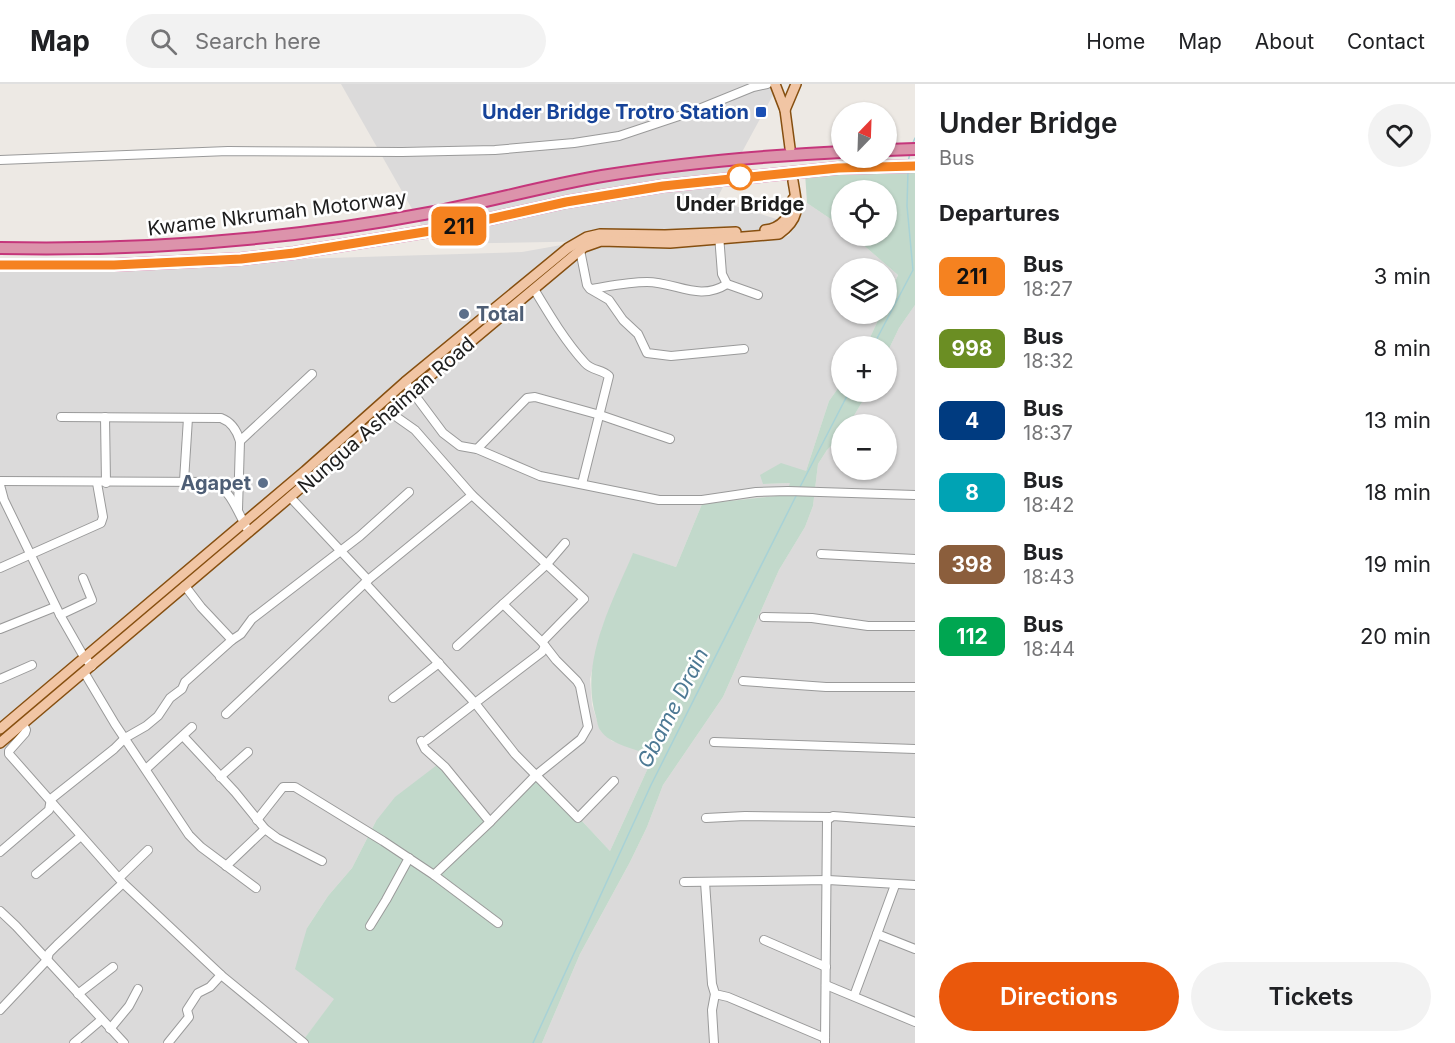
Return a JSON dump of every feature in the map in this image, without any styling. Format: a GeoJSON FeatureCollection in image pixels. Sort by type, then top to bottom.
{"type":"FeatureCollection","features":[{"type":"Feature","properties":{"kind":"highway"},"geometry":{"type":"LineString","coordinates":[[897,150],[915,149]]}},
{"type":"Feature","properties":{"kind":"highway","name":"Kwame Nkrumah Motorway"},"geometry":{"type":"LineString","coordinates":[[0,248],[152,247],[292,234],[429,213],[601,177],[726,160],[831,153]]}},
{"type":"Feature","properties":{"kind":"highway","name":"Kwame Nkrumah Motorway"},"geometry":{"type":"LineString","coordinates":[[0,265],[114,265],[241,259],[294,253],[449,228],[566,202],[663,186],[838,168],[915,166]]}},
{"type":"Feature","properties":{"kind":"main road"},"geometry":{"type":"LineString","coordinates":[[775,84],[785,110],[790,148]]}},
{"type":"Feature","properties":{"kind":"main road"},"geometry":{"type":"LineString","coordinates":[[785,110],[796,84]]}},
{"type":"Feature","properties":{"kind":"main road","name":"Nungua Ashaiman Road"},"geometry":{"type":"LineString","coordinates":[[0,729],[405,382],[560,255],[587,237],[610,233],[719,236],[779,234],[793,222],[798,212],[794,186]]}},
{"type":"Feature","properties":{"kind":"main road","name":"Nungua Ashaiman Road"},"geometry":{"type":"LineString","coordinates":[[0,743],[580,250],[591,243],[601,241],[670,243],[719,236]]}},
{"type":"Feature","properties":{"kind":"street"},"geometry":{"type":"LineString","coordinates":[[0,160],[228,151],[495,150],[574,143],[619,136],[694,111],[753,87],[767,84]]}},
{"type":"Feature","properties":{"kind":"street"},"geometry":{"type":"LineString","coordinates":[[719,236],[722,274],[727,284],[758,295]]}},
{"type":"Feature","properties":{"kind":"street"},"geometry":{"type":"LineString","coordinates":[[580,250],[587,285],[609,300],[622,320],[638,334],[644,350],[650,354],[671,356],[744,349]]}},
{"type":"Feature","properties":{"kind":"street"},"geometry":{"type":"LineString","coordinates":[[590,289],[660,282],[686,290],[710,292],[727,284]]}},
{"type":"Feature","properties":{"kind":"street"},"geometry":{"type":"LineString","coordinates":[[534,289],[560,331],[586,365],[609,376],[582,484]]}},
{"type":"Feature","properties":{"kind":"street"},"geometry":{"type":"LineString","coordinates":[[240,441],[312,374]]}},
{"type":"Feature","properties":{"kind":"street"},"geometry":{"type":"LineString","coordinates":[[405,382],[443,433],[460,446],[477,449],[540,476],[659,500],[702,500],[756,492],[788,491],[915,495]]}},
{"type":"Feature","properties":{"kind":"street"},"geometry":{"type":"LineString","coordinates":[[477,449],[527,398],[543,398],[670,439]]}},
{"type":"Feature","properties":{"kind":"street"},"geometry":{"type":"LineString","coordinates":[[388,411],[415,430],[472,495],[584,599],[544,644],[542,652],[424,741],[425,749],[445,767],[490,822]]}},
{"type":"Feature","properties":{"kind":"street"},"geometry":{"type":"LineString","coordinates":[[61,417],[221,418],[227,421],[237,433],[240,441],[238,510]]}},
{"type":"Feature","properties":{"kind":"street"},"geometry":{"type":"LineString","coordinates":[[0,568],[102,523],[105,417]]}},
{"type":"Feature","properties":{"kind":"street"},"geometry":{"type":"LineString","coordinates":[[184,481],[188,418]]}},
{"type":"Feature","properties":{"kind":"street"},"geometry":{"type":"LineString","coordinates":[[249,532],[238,510],[218,484],[210,482],[0,483],[2,501],[57,611],[84,657],[88,669],[125,738],[189,835],[201,847],[256,888]]}},
{"type":"Feature","properties":{"kind":"street"},"geometry":{"type":"LineString","coordinates":[[0,852],[49,810],[51,799],[114,750],[125,738],[158,716],[170,698],[182,689],[184,682],[244,631],[259,613],[340,551],[409,492]]}},
{"type":"Feature","properties":{"kind":"street"},"geometry":{"type":"LineString","coordinates":[[226,714],[367,582],[472,495]]}},
{"type":"Feature","properties":{"kind":"street"},"geometry":{"type":"LineString","coordinates":[[290,497],[475,703],[515,754],[578,818],[614,781]]}},
{"type":"Feature","properties":{"kind":"street"},"geometry":{"type":"LineString","coordinates":[[457,646],[547,564],[565,543]]}},
{"type":"Feature","properties":{"kind":"street"},"geometry":{"type":"LineString","coordinates":[[821,554],[915,559]]}},
{"type":"Feature","properties":{"kind":"street"},"geometry":{"type":"LineString","coordinates":[[0,629],[92,600],[83,578]]}},
{"type":"Feature","properties":{"kind":"street"},"geometry":{"type":"LineString","coordinates":[[185,586],[232,640]]}},
{"type":"Feature","properties":{"kind":"street"},"geometry":{"type":"LineString","coordinates":[[434,875],[535,776],[581,739],[588,727],[580,686],[544,644],[503,604]]}},
{"type":"Feature","properties":{"kind":"street"},"geometry":{"type":"LineString","coordinates":[[764,617],[812,618],[868,626],[915,626]]}},
{"type":"Feature","properties":{"kind":"street"},"geometry":{"type":"LineString","coordinates":[[393,698],[438,663]]}},
{"type":"Feature","properties":{"kind":"street"},"geometry":{"type":"LineString","coordinates":[[0,680],[32,665]]}},
{"type":"Feature","properties":{"kind":"street"},"geometry":{"type":"LineString","coordinates":[[743,681],[826,687],[915,687]]}},
{"type":"Feature","properties":{"kind":"street"},"geometry":{"type":"LineString","coordinates":[[23,724],[25,734],[10,748],[9,754],[41,792],[51,799],[81,837],[121,881],[221,975],[304,1043]]}},
{"type":"Feature","properties":{"kind":"street"},"geometry":{"type":"LineString","coordinates":[[146,769],[192,728]]}},
{"type":"Feature","properties":{"kind":"street"},"geometry":{"type":"LineString","coordinates":[[183,736],[235,792],[265,829],[277,838],[322,861]]}},
{"type":"Feature","properties":{"kind":"street"},"geometry":{"type":"LineString","coordinates":[[714,742],[915,749]]}},
{"type":"Feature","properties":{"kind":"street"},"geometry":{"type":"LineString","coordinates":[[220,777],[248,752]]}},
{"type":"Feature","properties":{"kind":"street"},"geometry":{"type":"LineString","coordinates":[[257,820],[283,787],[295,787],[409,858],[498,923]]}},
{"type":"Feature","properties":{"kind":"street"},"geometry":{"type":"LineString","coordinates":[[715,994],[728,997],[825,1041],[827,820],[830,817]]}},
{"type":"Feature","properties":{"kind":"street"},"geometry":{"type":"LineString","coordinates":[[706,818],[830,817],[915,822]]}},
{"type":"Feature","properties":{"kind":"street"},"geometry":{"type":"LineString","coordinates":[[226,866],[265,829]]}},
{"type":"Feature","properties":{"kind":"street"},"geometry":{"type":"LineString","coordinates":[[36,873],[81,837]]}},
{"type":"Feature","properties":{"kind":"street"},"geometry":{"type":"LineString","coordinates":[[0,1010],[47,960],[57,945],[121,881],[148,850]]}},
{"type":"Feature","properties":{"kind":"street"},"geometry":{"type":"LineString","coordinates":[[370,926],[409,858]]}},
{"type":"Feature","properties":{"kind":"street"},"geometry":{"type":"LineString","coordinates":[[684,882],[828,880],[915,885]]}},
{"type":"Feature","properties":{"kind":"street"},"geometry":{"type":"LineString","coordinates":[[705,882],[712,984],[715,994],[712,1010],[714,1043]]}},
{"type":"Feature","properties":{"kind":"street"},"geometry":{"type":"LineString","coordinates":[[854,996],[895,885]]}},
{"type":"Feature","properties":{"kind":"street"},"geometry":{"type":"LineString","coordinates":[[0,911],[124,1043]]}},
{"type":"Feature","properties":{"kind":"street"},"geometry":{"type":"LineString","coordinates":[[877,934],[915,949]]}},
{"type":"Feature","properties":{"kind":"street"},"geometry":{"type":"LineString","coordinates":[[764,940],[826,967]]}},
{"type":"Feature","properties":{"kind":"street"},"geometry":{"type":"LineString","coordinates":[[78,994],[112,967]]}},
{"type":"Feature","properties":{"kind":"street"},"geometry":{"type":"LineString","coordinates":[[168,1043],[189,1017],[187,1010],[198,993],[210,987],[221,975]]}},
{"type":"Feature","properties":{"kind":"street"},"geometry":{"type":"LineString","coordinates":[[826,985],[915,1022]]}},
{"type":"Feature","properties":{"kind":"street"},"geometry":{"type":"LineString","coordinates":[[110,1029],[129,1006],[138,989]]}},
{"type":"Feature","properties":{"kind":"street"},"geometry":{"type":"LineString","coordinates":[[74,1043],[101,1020]]}},
{"type":"Feature","properties":{"kind":"shaded area"},"geometry":{"type":"Polygon","coordinates":[[[341,84],[779,84],[716,200],[796,225],[807,203],[831,219],[831,246],[865,246],[878,258],[831,258],[831,324],[876,324],[871,336],[831,336],[831,398],[806,471],[763,484],[791,483],[786,495],[702,504],[676,567],[633,554],[602,628],[590,679],[592,705],[600,730],[612,741],[653,757],[610,851],[539,775],[493,826],[376,821],[352,868],[328,896],[307,928],[335,999],[301,1043],[0,1043],[0,746],[584,250],[604,241],[432,244],[341,84]],[[791,232],[683,244],[734,242],[785,237],[791,232]]]}},
{"type":"Feature","properties":{"kind":"shaded area"},"geometry":{"type":"Polygon","coordinates":[[[567,244],[0,725],[0,271],[103,272],[298,259],[522,252],[567,244]]]}},
{"type":"Feature","properties":{"kind":"shaded area"},"geometry":{"type":"Polygon","coordinates":[[[915,305],[915,1043],[542,1043],[580,954],[630,862],[647,827],[663,785],[723,697],[779,570],[805,527],[813,506],[818,464],[831,446],[831,480],[897,480],[897,414],[855,414],[862,402],[897,402],[897,336],[895,336],[915,305]]]}},
{"type":"Feature","properties":{"kind":"green space"},"geometry":{"type":"Polygon","coordinates":[[[915,169],[915,305],[895,336],[871,336],[876,324],[897,324],[897,258],[878,258],[865,246],[897,246],[897,180],[831,180],[831,219],[807,203],[805,173],[915,169]]]}},
{"type":"Feature","properties":{"kind":"green space"},"geometry":{"type":"Polygon","coordinates":[[[831,398],[831,402],[862,402],[855,414],[831,414],[831,446],[818,464],[813,506],[805,527],[779,570],[723,697],[663,785],[647,827],[630,862],[580,954],[542,1043],[301,1043],[334,999],[295,969],[307,928],[328,896],[352,868],[376,821],[395,797],[437,765],[493,826],[539,775],[610,851],[653,757],[611,740],[600,730],[592,696],[592,675],[600,633],[633,553],[676,567],[702,504],[786,495],[790,483],[763,484],[760,475],[781,463],[806,471],[831,398]]]}},
{"type":"Feature","properties":{"kind":"waterway","name":"Gbame Drain"},"geometry":{"type":"LineString","coordinates":[[912,145],[915,138]]}},
{"type":"Feature","properties":{"kind":"waterway","name":"Gbame Drain"},"geometry":{"type":"LineString","coordinates":[[908,162],[910,153]]}},
{"type":"Feature","properties":{"kind":"waterway","name":"Gbame Drain"},"geometry":{"type":"LineString","coordinates":[[878,336],[913,270],[907,206],[908,170]]}},
{"type":"Feature","properties":{"kind":"waterway","name":"Gbame Drain"},"geometry":{"type":"LineString","coordinates":[[799,489],[844,402]]}},
{"type":"Feature","properties":{"kind":"waterway","name":"Gbame Drain"},"geometry":{"type":"LineString","coordinates":[[533,1043],[651,785],[797,494]]}},
{"type":"Feature","properties":{"kind":"bus line","name":"211"},"geometry":{"type":"LineString","coordinates":[[0,265],[114,265],[241,259],[294,253],[449,228],[566,202],[663,186],[838,168],[915,166]]}},
{"type":"Feature","properties":{"kind":"place","name":"Under Bridge Trotro Station"},"geometry":{"type":"Point","coordinates":[761,112]}},
{"type":"Feature","properties":{"kind":"place","name":"Under Bridge"},"geometry":{"type":"Point","coordinates":[740,177]}},
{"type":"Feature","properties":{"kind":"place","name":"Total"},"geometry":{"type":"Point","coordinates":[464,314]}},
{"type":"Feature","properties":{"kind":"place","name":"Agapet"},"geometry":{"type":"Point","coordinates":[263,483]}}]}
